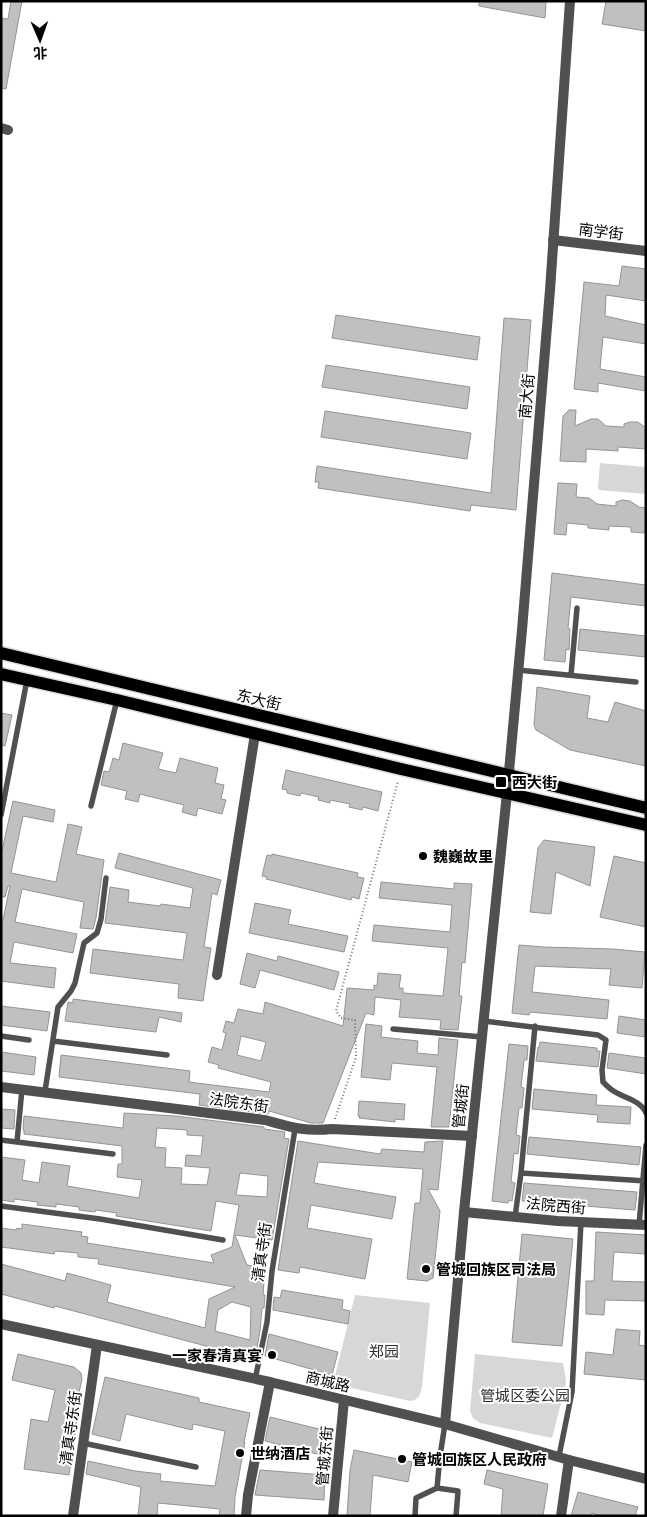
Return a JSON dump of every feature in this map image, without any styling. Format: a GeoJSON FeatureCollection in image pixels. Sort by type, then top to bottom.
{"type":"FeatureCollection","features":[{"type":"Feature","properties":{"kind":"main road","name":"东大街"},"geometry":{"type":"LineString","coordinates":[[1,654],[508,775]]}},
{"type":"Feature","properties":{"kind":"main road"},"geometry":{"type":"LineString","coordinates":[[1,674],[646,825]]}},
{"type":"Feature","properties":{"kind":"main road"},"geometry":{"type":"LineString","coordinates":[[508,775],[646,808]]}},
{"type":"Feature","properties":{"kind":"street","name":"南大街"},"geometry":{"type":"LineString","coordinates":[[507,793],[554,240],[570,1]]}},
{"type":"Feature","properties":{"kind":"street","name":"南学街"},"geometry":{"type":"LineString","coordinates":[[554,240],[646,251]]}},
{"type":"Feature","properties":{"kind":"street"},"geometry":{"type":"LineString","coordinates":[[216,975],[255,734]]}},
{"type":"Feature","properties":{"kind":"street","name":"管城街"},"geometry":{"type":"LineString","coordinates":[[445,1424],[464,1212],[507,793]]}},
{"type":"Feature","properties":{"kind":"street","name":"法院东街"},"geometry":{"type":"LineString","coordinates":[[1,1087],[265,1120],[295,1129],[316,1130],[332,1128],[472,1136]]}},
{"type":"Feature","properties":{"kind":"street","name":"法院西街"},"geometry":{"type":"LineString","coordinates":[[464,1212],[642,1225]]}},
{"type":"Feature","properties":{"kind":"street","name":"商城路"},"geometry":{"type":"LineString","coordinates":[[1,1324],[270,1382],[445,1424],[569,1460],[646,1479]]}},
{"type":"Feature","properties":{"kind":"street","name":"清真寺东街"},"geometry":{"type":"LineString","coordinates":[[73,1516],[97,1345]]}},
{"type":"Feature","properties":{"kind":"street"},"geometry":{"type":"LineString","coordinates":[[246,1516],[248,1495],[270,1382]]}},
{"type":"Feature","properties":{"kind":"street","name":"管城东街"},"geometry":{"type":"LineString","coordinates":[[333,1516],[344,1400]]}},
{"type":"Feature","properties":{"kind":"street"},"geometry":{"type":"LineString","coordinates":[[561,1516],[569,1460]]}},
{"type":"Feature","properties":{"kind":"lane"},"geometry":{"type":"LineString","coordinates":[[571,675],[577,608]]}},
{"type":"Feature","properties":{"kind":"lane"},"geometry":{"type":"LineString","coordinates":[[518,670],[636,682]]}},
{"type":"Feature","properties":{"kind":"lane"},"geometry":{"type":"LineString","coordinates":[[1,815],[27,680]]}},
{"type":"Feature","properties":{"kind":"lane"},"geometry":{"type":"LineString","coordinates":[[91,806],[116,700]]}},
{"type":"Feature","properties":{"kind":"lane"},"geometry":{"type":"LineString","coordinates":[[44,1091],[58,1007],[75,983],[84,943],[97,933],[101,919],[106,878]]}},
{"type":"Feature","properties":{"kind":"lane"},"geometry":{"type":"LineString","coordinates":[[484,1021],[598,1034],[606,1040],[602,1070],[603,1082],[612,1090],[638,1103],[644,1108],[646,1113]]}},
{"type":"Feature","properties":{"kind":"lane"},"geometry":{"type":"LineString","coordinates":[[515,1216],[535,1026]]}},
{"type":"Feature","properties":{"kind":"lane"},"geometry":{"type":"LineString","coordinates":[[393,1029],[482,1037]]}},
{"type":"Feature","properties":{"kind":"lane"},"geometry":{"type":"LineString","coordinates":[[1,1036],[29,1040]]}},
{"type":"Feature","properties":{"kind":"lane"},"geometry":{"type":"LineString","coordinates":[[53,1041],[167,1056]]}},
{"type":"Feature","properties":{"kind":"lane"},"geometry":{"type":"LineString","coordinates":[[17,1142],[22,1089]]}},
{"type":"Feature","properties":{"kind":"lane","name":"清真寺街"},"geometry":{"type":"LineString","coordinates":[[255,1380],[267,1322],[272,1271],[295,1129]]}},
{"type":"Feature","properties":{"kind":"lane"},"geometry":{"type":"LineString","coordinates":[[1,1140],[113,1154]]}},
{"type":"Feature","properties":{"kind":"lane"},"geometry":{"type":"LineString","coordinates":[[642,1225],[646,1145]]}},
{"type":"Feature","properties":{"kind":"lane"},"geometry":{"type":"LineString","coordinates":[[521,1173],[644,1181]]}},
{"type":"Feature","properties":{"kind":"lane"},"geometry":{"type":"LineString","coordinates":[[1,1206],[100,1219],[223,1240]]}},
{"type":"Feature","properties":{"kind":"lane"},"geometry":{"type":"LineString","coordinates":[[558,1456],[572,1392],[581,1222]]}},
{"type":"Feature","properties":{"kind":"lane"},"geometry":{"type":"LineString","coordinates":[[437,1488],[445,1424]]}},
{"type":"Feature","properties":{"kind":"lane"},"geometry":{"type":"LineString","coordinates":[[83,1443],[196,1467]]}},
{"type":"Feature","properties":{"kind":"lane"},"geometry":{"type":"LineString","coordinates":[[414,1516],[416,1498],[437,1488],[458,1491],[456,1516]]}},
{"type":"Feature","properties":{"kind":"path"},"geometry":{"type":"LineString","coordinates":[[332,1128],[356,1057],[355,1020],[341,1018],[336,1011],[401,769]]}},
{"type":"Feature","properties":{"kind":"green space"},"geometry":{"type":"Polygon","coordinates":[[[600,463],[646,467],[646,494],[599,490],[600,463]]]}},
{"type":"Feature","properties":{"kind":"green space","name":"郑园"},"geometry":{"type":"Polygon","coordinates":[[[355,1295],[430,1303],[422,1387],[420,1395],[415,1400],[410,1401],[333,1384],[355,1295]]]}},
{"type":"Feature","properties":{"kind":"green space","name":"管城区委公园"},"geometry":{"type":"Polygon","coordinates":[[[475,1354],[563,1363],[566,1381],[565,1388],[552,1438],[480,1423],[473,1418],[470,1411],[475,1354]]]}},
{"type":"Feature","properties":{"kind":"building"},"geometry":{"type":"Polygon","coordinates":[[[11,1],[22,1],[6,89],[1,88],[1,18],[8,19],[11,1]]]}},
{"type":"Feature","properties":{"kind":"building"},"geometry":{"type":"Polygon","coordinates":[[[479,1],[546,1],[545,18],[479,6],[479,1]]]}},
{"type":"Feature","properties":{"kind":"building"},"geometry":{"type":"Polygon","coordinates":[[[606,1],[646,1],[646,31],[602,24],[606,1]]]}},
{"type":"Feature","properties":{"kind":"building"},"geometry":{"type":"Polygon","coordinates":[[[622,266],[646,269],[646,301],[606,295],[605,316],[646,325],[646,344],[603,337],[600,369],[646,377],[646,391],[598,383],[598,392],[574,389],[584,282],[619,286],[622,266]]]}},
{"type":"Feature","properties":{"kind":"building"},"geometry":{"type":"Polygon","coordinates":[[[336,315],[480,337],[477,360],[332,338],[336,315]]]}},
{"type":"Feature","properties":{"kind":"building"},"geometry":{"type":"Polygon","coordinates":[[[504,318],[531,320],[516,510],[471,505],[470,511],[318,488],[319,482],[315,482],[317,466],[491,493],[504,318]]]}},
{"type":"Feature","properties":{"kind":"building"},"geometry":{"type":"Polygon","coordinates":[[[326,365],[470,387],[467,409],[322,387],[326,365]]]}},
{"type":"Feature","properties":{"kind":"building"},"geometry":{"type":"Polygon","coordinates":[[[569,410],[576,410],[575,426],[591,419],[598,419],[606,426],[624,427],[624,424],[638,422],[646,428],[646,449],[618,447],[618,451],[586,449],[586,462],[560,461],[563,416],[569,410]]]}},
{"type":"Feature","properties":{"kind":"building"},"geometry":{"type":"Polygon","coordinates":[[[325,411],[471,433],[467,459],[321,437],[325,411]]]}},
{"type":"Feature","properties":{"kind":"building"},"geometry":{"type":"Polygon","coordinates":[[[558,483],[577,484],[576,497],[589,498],[597,504],[616,506],[616,502],[622,500],[630,501],[639,507],[646,508],[646,533],[631,532],[631,527],[609,526],[609,530],[567,523],[566,535],[554,534],[558,483]]]}},
{"type":"Feature","properties":{"kind":"building"},"geometry":{"type":"Polygon","coordinates":[[[552,573],[646,585],[646,606],[571,597],[568,628],[570,629],[569,650],[566,649],[565,662],[544,660],[552,573]]]}},
{"type":"Feature","properties":{"kind":"building"},"geometry":{"type":"Polygon","coordinates":[[[580,629],[646,636],[646,657],[578,650],[580,629]]]}},
{"type":"Feature","properties":{"kind":"building"},"geometry":{"type":"Polygon","coordinates":[[[537,687],[590,696],[587,718],[608,722],[615,702],[646,711],[646,766],[570,750],[536,730],[534,725],[537,687]]]}},
{"type":"Feature","properties":{"kind":"building"},"geometry":{"type":"Polygon","coordinates":[[[1,713],[12,715],[5,746],[1,745],[1,713]]]}},
{"type":"Feature","properties":{"kind":"building"},"geometry":{"type":"Polygon","coordinates":[[[123,743],[163,753],[158,769],[176,773],[180,758],[218,768],[215,783],[224,785],[221,799],[226,800],[222,814],[198,808],[196,816],[182,812],[184,805],[140,794],[138,802],[125,799],[127,791],[101,785],[104,771],[109,772],[113,758],[119,760],[123,743]]]}},
{"type":"Feature","properties":{"kind":"building"},"geometry":{"type":"Polygon","coordinates":[[[286,770],[382,792],[378,811],[363,807],[362,810],[349,807],[350,804],[330,800],[330,803],[318,800],[319,797],[301,793],[300,796],[287,793],[287,790],[282,789],[286,770]]]}},
{"type":"Feature","properties":{"kind":"building"},"geometry":{"type":"Polygon","coordinates":[[[13,801],[55,810],[53,822],[23,816],[11,873],[56,882],[68,824],[82,827],[76,854],[104,860],[93,929],[80,928],[84,902],[22,889],[15,922],[77,934],[73,953],[14,942],[10,963],[56,968],[54,988],[1,981],[1,920],[3,920],[10,886],[8,886],[5,897],[1,897],[1,855],[13,801]]]}},
{"type":"Feature","properties":{"kind":"building"},"geometry":{"type":"Polygon","coordinates":[[[544,840],[595,847],[590,886],[556,872],[551,914],[530,912],[538,848],[544,840]]]}},
{"type":"Feature","properties":{"kind":"building"},"geometry":{"type":"Polygon","coordinates":[[[119,853],[221,880],[217,895],[212,893],[204,947],[211,948],[203,1001],[178,998],[179,984],[90,973],[93,949],[183,960],[187,933],[105,923],[110,887],[129,890],[128,902],[190,908],[193,888],[115,868],[119,853]]]}},
{"type":"Feature","properties":{"kind":"building"},"geometry":{"type":"Polygon","coordinates":[[[272,854],[358,873],[357,877],[364,878],[359,899],[352,897],[351,900],[266,879],[267,877],[262,876],[267,855],[272,856],[272,854]]]}},
{"type":"Feature","properties":{"kind":"building"},"geometry":{"type":"Polygon","coordinates":[[[614,856],[646,863],[646,927],[600,917],[614,856]]]}},
{"type":"Feature","properties":{"kind":"building"},"geometry":{"type":"Polygon","coordinates":[[[381,882],[454,889],[454,883],[472,884],[465,963],[462,962],[459,996],[462,996],[458,1030],[440,1029],[441,1020],[399,1017],[401,1000],[375,997],[374,1015],[366,1013],[323,1123],[311,1123],[269,1111],[268,1114],[199,1105],[200,1094],[59,1077],[61,1055],[190,1071],[189,1082],[269,1092],[271,1082],[218,1068],[219,1065],[208,1062],[212,1047],[222,1050],[226,1033],[223,1032],[226,1021],[234,1023],[238,1009],[263,1014],[265,1002],[343,1026],[347,988],[374,990],[374,985],[377,986],[378,973],[401,975],[399,988],[403,988],[403,993],[443,996],[448,948],[372,941],[374,925],[450,932],[452,905],[379,898],[381,882]],[[241,1036],[237,1055],[261,1061],[266,1042],[241,1036]]]}},
{"type":"Feature","properties":{"kind":"building"},"geometry":{"type":"Polygon","coordinates":[[[255,903],[291,910],[288,924],[348,936],[344,952],[249,933],[255,903]]]}},
{"type":"Feature","properties":{"kind":"building"},"geometry":{"type":"Polygon","coordinates":[[[519,945],[645,952],[642,988],[609,985],[611,969],[535,966],[532,992],[609,1000],[607,1019],[530,1012],[529,1015],[512,1013],[519,945]]]}},
{"type":"Feature","properties":{"kind":"building"},"geometry":{"type":"Polygon","coordinates":[[[247,953],[277,961],[278,956],[339,972],[334,990],[260,970],[255,988],[240,984],[247,953]]]}},
{"type":"Feature","properties":{"kind":"building"},"geometry":{"type":"Polygon","coordinates":[[[73,999],[182,1013],[181,1022],[159,1017],[156,1032],[65,1021],[68,1002],[73,1003],[73,999]]]}},
{"type":"Feature","properties":{"kind":"building"},"geometry":{"type":"Polygon","coordinates":[[[1,1006],[50,1012],[47,1031],[1,1025],[1,1006]]]}},
{"type":"Feature","properties":{"kind":"building"},"geometry":{"type":"Polygon","coordinates":[[[619,1016],[646,1020],[646,1037],[617,1033],[619,1016]]]}},
{"type":"Feature","properties":{"kind":"building"},"geometry":{"type":"Polygon","coordinates":[[[366,1024],[382,1026],[381,1037],[418,1041],[417,1053],[438,1055],[439,1038],[458,1040],[449,1127],[431,1127],[437,1067],[392,1063],[390,1080],[361,1077],[366,1024]]]}},
{"type":"Feature","properties":{"kind":"building"},"geometry":{"type":"Polygon","coordinates":[[[540,1042],[597,1048],[597,1051],[600,1051],[598,1067],[536,1061],[540,1042]]]}},
{"type":"Feature","properties":{"kind":"building"},"geometry":{"type":"Polygon","coordinates":[[[509,1044],[528,1046],[527,1060],[524,1060],[521,1087],[524,1088],[522,1108],[519,1108],[516,1135],[520,1136],[518,1154],[514,1153],[511,1182],[515,1183],[512,1201],[509,1200],[508,1203],[492,1201],[509,1044]]]}},
{"type":"Feature","properties":{"kind":"building"},"geometry":{"type":"Polygon","coordinates":[[[1,1052],[36,1057],[34,1075],[1,1071],[1,1052]]]}},
{"type":"Feature","properties":{"kind":"building"},"geometry":{"type":"Polygon","coordinates":[[[609,1053],[646,1058],[646,1074],[607,1068],[609,1053]]]}},
{"type":"Feature","properties":{"kind":"building"},"geometry":{"type":"Polygon","coordinates":[[[534,1089],[597,1095],[596,1105],[631,1107],[630,1124],[597,1122],[598,1115],[532,1109],[534,1089]]]}},
{"type":"Feature","properties":{"kind":"building"},"geometry":{"type":"Polygon","coordinates":[[[359,1101],[405,1104],[404,1120],[395,1119],[395,1122],[359,1118],[359,1101]]]}},
{"type":"Feature","properties":{"kind":"building"},"geometry":{"type":"Polygon","coordinates":[[[1,1109],[15,1110],[14,1129],[1,1128],[1,1109]]]}},
{"type":"Feature","properties":{"kind":"building"},"geometry":{"type":"Polygon","coordinates":[[[124,1113],[176,1116],[264,1127],[264,1129],[285,1132],[284,1138],[289,1139],[272,1240],[235,1235],[247,1265],[265,1268],[264,1308],[262,1308],[255,1359],[55,1306],[54,1308],[1,1294],[1,1264],[65,1281],[67,1273],[111,1285],[107,1302],[205,1328],[209,1299],[235,1287],[98,1264],[99,1259],[78,1257],[78,1253],[55,1251],[54,1254],[1,1247],[1,1228],[22,1229],[22,1224],[82,1232],[81,1236],[88,1237],[87,1243],[214,1263],[211,1255],[232,1247],[239,1205],[216,1201],[211,1231],[116,1216],[117,1213],[79,1210],[79,1207],[56,1204],[56,1207],[37,1205],[38,1202],[14,1199],[14,1202],[1,1200],[1,1157],[25,1160],[22,1180],[39,1183],[42,1162],[70,1166],[67,1186],[139,1198],[142,1180],[117,1177],[118,1164],[122,1164],[122,1146],[24,1134],[23,1130],[24,1116],[123,1128],[124,1113]],[[157,1128],[155,1147],[166,1148],[165,1167],[182,1168],[181,1184],[207,1185],[210,1168],[185,1166],[186,1155],[201,1156],[203,1136],[187,1135],[187,1130],[157,1128]],[[240,1173],[236,1195],[267,1197],[268,1176],[240,1173]],[[232,1302],[218,1310],[215,1331],[250,1340],[251,1307],[232,1302]]]}},
{"type":"Feature","properties":{"kind":"building"},"geometry":{"type":"Polygon","coordinates":[[[529,1137],[641,1147],[639,1165],[527,1154],[529,1137]]]}},
{"type":"Feature","properties":{"kind":"building"},"geometry":{"type":"Polygon","coordinates":[[[298,1141],[380,1154],[382,1149],[424,1152],[425,1142],[443,1141],[438,1190],[428,1189],[440,1211],[433,1278],[427,1281],[407,1279],[415,1203],[420,1203],[423,1169],[318,1162],[314,1183],[396,1197],[392,1219],[311,1205],[307,1228],[372,1239],[365,1279],[300,1267],[299,1273],[278,1270],[298,1141]]]}},
{"type":"Feature","properties":{"kind":"building"},"geometry":{"type":"Polygon","coordinates":[[[524,1183],[637,1192],[635,1210],[522,1201],[524,1183]]]}},
{"type":"Feature","properties":{"kind":"building"},"geometry":{"type":"Polygon","coordinates":[[[596,1232],[646,1235],[646,1254],[614,1252],[612,1281],[646,1282],[646,1301],[605,1300],[604,1315],[586,1314],[586,1281],[594,1281],[596,1232]]]}},
{"type":"Feature","properties":{"kind":"building"},"geometry":{"type":"Polygon","coordinates":[[[522,1234],[573,1239],[562,1346],[512,1342],[522,1234]]]}},
{"type":"Feature","properties":{"kind":"building"},"geometry":{"type":"Polygon","coordinates":[[[282,1290],[343,1300],[342,1309],[350,1311],[348,1324],[273,1310],[274,1297],[280,1298],[282,1290]]]}},
{"type":"Feature","properties":{"kind":"building"},"geometry":{"type":"Polygon","coordinates":[[[616,1329],[640,1331],[639,1345],[646,1346],[646,1380],[584,1374],[586,1352],[613,1355],[616,1329]]]}},
{"type":"Feature","properties":{"kind":"building"},"geometry":{"type":"Polygon","coordinates":[[[269,1334],[338,1352],[332,1375],[265,1356],[269,1334]]]}},
{"type":"Feature","properties":{"kind":"building"},"geometry":{"type":"Polygon","coordinates":[[[18,1354],[74,1367],[81,1373],[82,1379],[73,1419],[77,1420],[69,1475],[24,1469],[31,1419],[48,1422],[55,1390],[12,1380],[18,1354]]]}},
{"type":"Feature","properties":{"kind":"building"},"geometry":{"type":"Polygon","coordinates":[[[105,1377],[199,1398],[199,1402],[250,1413],[235,1497],[234,1516],[219,1516],[220,1509],[158,1503],[157,1516],[138,1516],[141,1487],[86,1474],[88,1461],[135,1471],[161,1474],[160,1481],[215,1486],[225,1431],[193,1424],[192,1430],[126,1414],[120,1441],[92,1434],[105,1377]]]}},
{"type":"Feature","properties":{"kind":"building"},"geometry":{"type":"Polygon","coordinates":[[[270,1417],[327,1431],[321,1455],[265,1441],[270,1417]]]}},
{"type":"Feature","properties":{"kind":"building"},"geometry":{"type":"Polygon","coordinates":[[[354,1450],[412,1462],[408,1482],[373,1475],[370,1516],[347,1516],[350,1470],[354,1450]]]}},
{"type":"Feature","properties":{"kind":"building"},"geometry":{"type":"Polygon","coordinates":[[[260,1470],[325,1475],[324,1500],[255,1495],[260,1470]]]}},
{"type":"Feature","properties":{"kind":"building"},"geometry":{"type":"Polygon","coordinates":[[[487,1470],[548,1484],[543,1516],[501,1516],[503,1489],[484,1484],[487,1470]]]}},
{"type":"Feature","properties":{"kind":"building"},"geometry":{"type":"Polygon","coordinates":[[[578,1492],[638,1507],[635,1516],[602,1516],[592,1513],[591,1516],[571,1516],[578,1492]]]}},
{"type":"Feature","properties":{"kind":"place","name":"西大街"},"geometry":{"type":"Point","coordinates":[501,782]}},
{"type":"Feature","properties":{"kind":"place","name":"魏巍故里"},"geometry":{"type":"Point","coordinates":[423,856]}},
{"type":"Feature","properties":{"kind":"place","name":"管城回族区司法局"},"geometry":{"type":"Point","coordinates":[426,1269]}},
{"type":"Feature","properties":{"kind":"place","name":"一家春清真宴"},"geometry":{"type":"Point","coordinates":[272,1355]}},
{"type":"Feature","properties":{"kind":"place","name":"世纳酒店"},"geometry":{"type":"Point","coordinates":[240,1453]}},
{"type":"Feature","properties":{"kind":"place","name":"管城回族区人民政府"},"geometry":{"type":"Point","coordinates":[402,1459]}}]}
